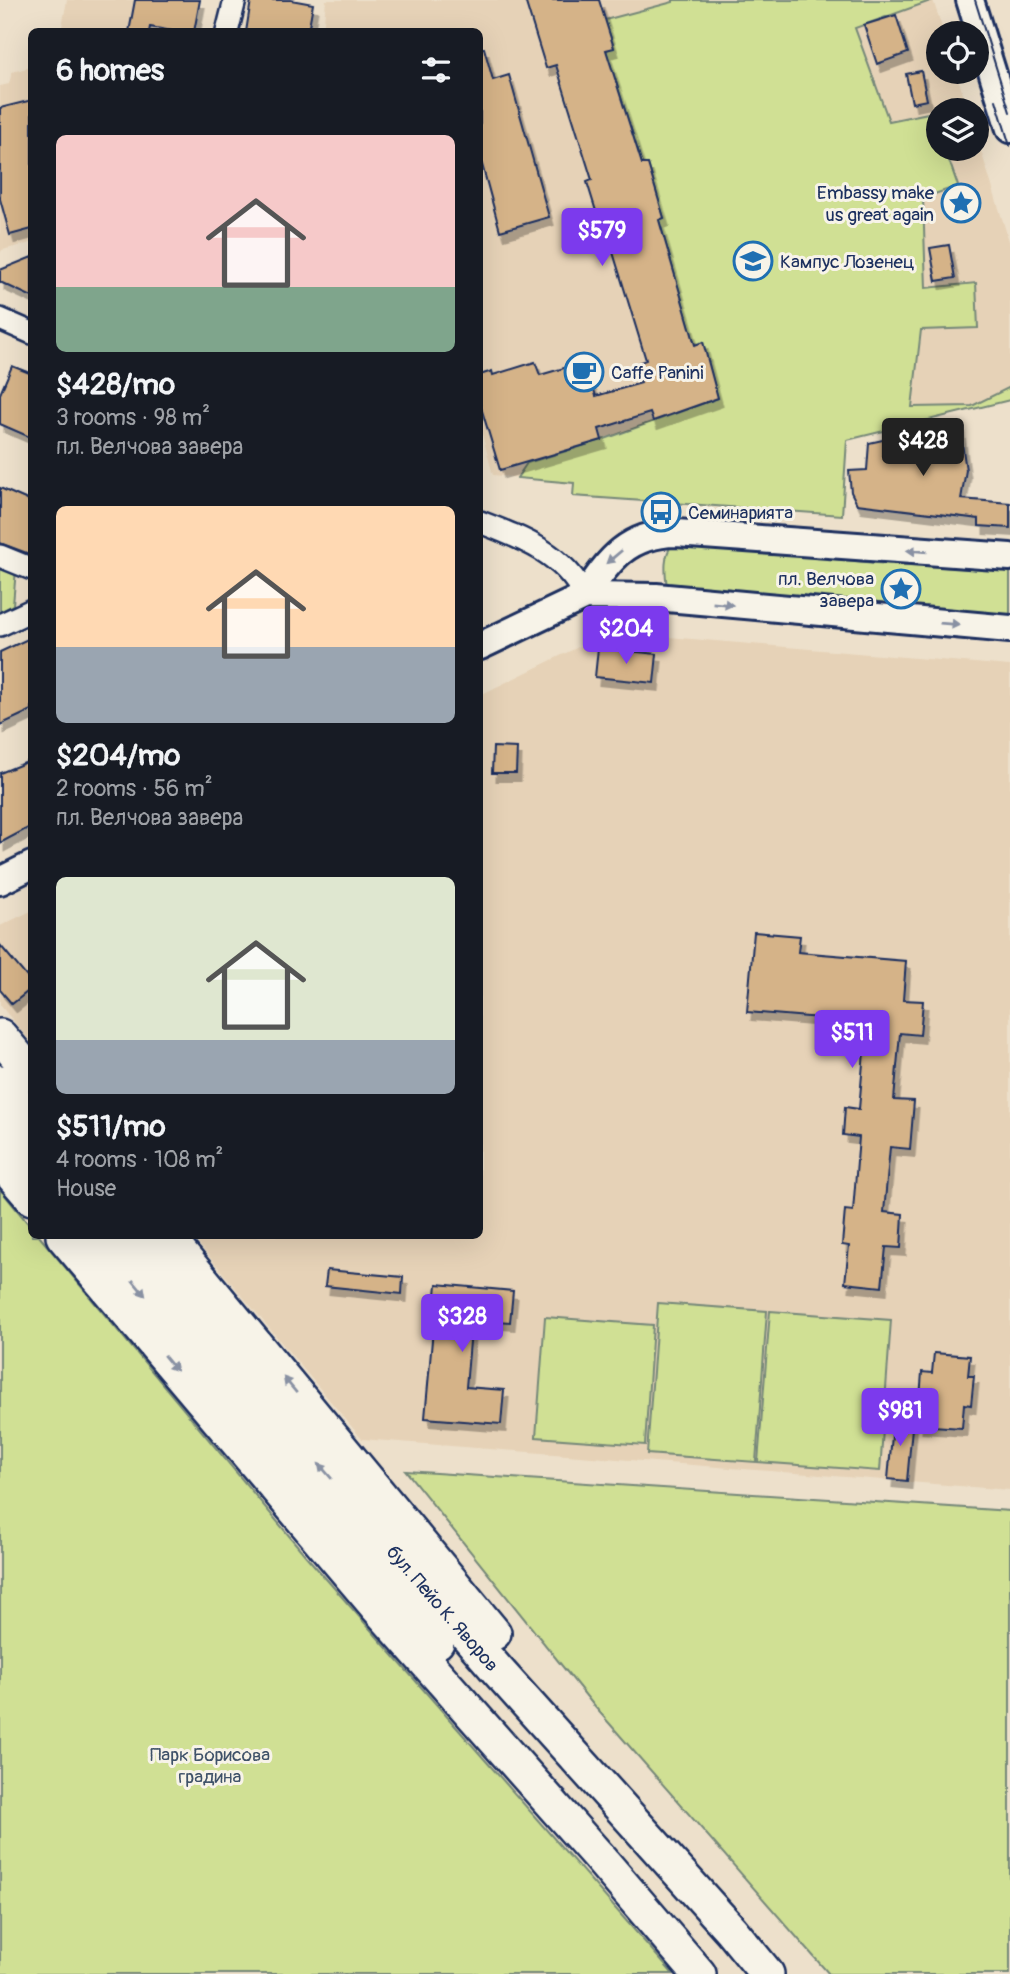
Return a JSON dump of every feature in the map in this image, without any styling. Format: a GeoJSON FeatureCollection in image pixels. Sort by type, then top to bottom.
{"type":"FeatureCollection","features":[{"type":"Feature","properties":{"kind":"main road"},"geometry":{"type":"LineString","coordinates":[[0,1036],[28,1069]]}},
{"type":"Feature","properties":{"kind":"main road"},"geometry":{"type":"LineString","coordinates":[[0,1082],[28,1114]]}},
{"type":"Feature","properties":{"kind":"main road"},"geometry":{"type":"LineString","coordinates":[[0,1122],[28,1155]]}},
{"type":"Feature","properties":{"kind":"main road"},"geometry":{"type":"LineString","coordinates":[[0,1161],[28,1193]]}},
{"type":"Feature","properties":{"kind":"main road"},"geometry":{"type":"LineString","coordinates":[[66,1239],[476,1721],[598,1856],[699,1974]]}},
{"type":"Feature","properties":{"kind":"main road","name":"бул. Пейо К. Яворов"},"geometry":{"type":"LineString","coordinates":[[98,1239],[488,1680],[731,1930],[767,1974]]}},
{"type":"Feature","properties":{"kind":"main road","name":"бул. Пейо К. Яворов"},"geometry":{"type":"LineString","coordinates":[[130,1239],[290,1431],[726,1974]]}},
{"type":"Feature","properties":{"kind":"main road"},"geometry":{"type":"LineString","coordinates":[[168,1239],[645,1815],[794,1974]]}},
{"type":"Feature","properties":{"kind":"main road"},"geometry":{"type":"LineString","coordinates":[[316,1416],[488,1680],[598,1856]]}},
{"type":"Feature","properties":{"kind":"main road"},"geometry":{"type":"LineString","coordinates":[[254,1462],[488,1680],[645,1815]]}},
{"type":"Feature","properties":{"kind":"street"},"geometry":{"type":"LineString","coordinates":[[228,28],[234,0]]}},
{"type":"Feature","properties":{"kind":"street"},"geometry":{"type":"LineString","coordinates":[[970,0],[1010,129]]}},
{"type":"Feature","properties":{"kind":"street"},"geometry":{"type":"LineString","coordinates":[[0,318],[28,331]]}},
{"type":"Feature","properties":{"kind":"street"},"geometry":{"type":"LineString","coordinates":[[483,523],[524,538],[559,561],[576,579],[585,596]]}},
{"type":"Feature","properties":{"kind":"street"},"geometry":{"type":"LineString","coordinates":[[585,596],[605,565],[632,542],[656,533],[1010,557]]}},
{"type":"Feature","properties":{"kind":"street"},"geometry":{"type":"LineString","coordinates":[[0,556],[28,567]]}},
{"type":"Feature","properties":{"kind":"street"},"geometry":{"type":"LineString","coordinates":[[483,645],[585,596],[656,597],[1010,629]]}},
{"type":"Feature","properties":{"kind":"street"},"geometry":{"type":"LineString","coordinates":[[0,625],[28,612]]}},
{"type":"Feature","properties":{"kind":"street"},"geometry":{"type":"LineString","coordinates":[[0,881],[28,867]]}},
{"type":"Feature","properties":{"kind":"shaded area"},"geometry":{"type":"Polygon","coordinates":[[[67,0],[158,0],[152,28],[62,28],[67,0]]]}},
{"type":"Feature","properties":{"kind":"shaded area","name":"Кампус Лозенец"},"geometry":{"type":"Polygon","coordinates":[[[326,0],[933,0],[940,21],[926,21],[926,84],[960,84],[964,98],[926,98],[926,161],[984,161],[1010,244],[1010,400],[847,440],[842,515],[573,496],[574,483],[493,475],[483,437],[483,28],[323,28],[326,0]]]}},
{"type":"Feature","properties":{"kind":"shaded area"},"geometry":{"type":"Polygon","coordinates":[[[28,68],[28,244],[2,250],[0,253],[0,86],[9,84],[12,72],[28,68]]]}},
{"type":"Feature","properties":{"kind":"shaded area"},"geometry":{"type":"Polygon","coordinates":[[[609,632],[1010,666],[1010,1490],[362,1439],[195,1239],[483,1239],[483,694],[609,632]]]}},
{"type":"Feature","properties":{"kind":"shaded area"},"geometry":{"type":"Polygon","coordinates":[[[28,912],[28,1038],[0,1005],[0,926],[28,912]]]}},
{"type":"Feature","properties":{"kind":"green space"},"geometry":{"type":"Polygon","coordinates":[[[933,0],[855,28],[889,121],[926,113],[926,161],[949,161],[958,186],[923,198],[926,288],[976,283],[978,328],[921,330],[912,407],[972,406],[1010,387],[1010,400],[847,440],[842,515],[573,496],[574,483],[517,478],[527,463],[602,440],[718,398],[703,342],[695,345],[659,220],[664,218],[648,164],[642,164],[606,50],[614,47],[605,20],[673,2],[933,0]]]}},
{"type":"Feature","properties":{"kind":"green space"},"geometry":{"type":"Polygon","coordinates":[[[673,544],[876,563],[1010,571],[1010,618],[667,587],[666,558],[673,544]]]}},
{"type":"Feature","properties":{"kind":"green space"},"geometry":{"type":"Polygon","coordinates":[[[0,562],[16,569],[13,605],[0,612],[0,562]]]}},
{"type":"Feature","properties":{"kind":"green space","name":"Парк Борисова градина"},"geometry":{"type":"Polygon","coordinates":[[[0,1189],[28,1223],[28,1239],[42,1239],[306,1556],[673,1974],[0,1974],[0,1189]]]}},
{"type":"Feature","properties":{"kind":"green space"},"geometry":{"type":"Polygon","coordinates":[[[658,1303],[767,1311],[756,1462],[647,1454],[658,1303]]]}},
{"type":"Feature","properties":{"kind":"green space"},"geometry":{"type":"Polygon","coordinates":[[[770,1311],[891,1320],[880,1471],[758,1462],[770,1311]]]}},
{"type":"Feature","properties":{"kind":"green space"},"geometry":{"type":"Polygon","coordinates":[[[545,1317],[653,1325],[645,1445],[536,1437],[545,1317]]]}},
{"type":"Feature","properties":{"kind":"green space"},"geometry":{"type":"Polygon","coordinates":[[[406,1471],[1010,1511],[1010,1974],[829,1974],[595,1707],[406,1471]]]}},
{"type":"Feature","properties":{"kind":"building"},"geometry":{"type":"Polygon","coordinates":[[[135,0],[200,0],[195,28],[130,28],[135,0]]]}},
{"type":"Feature","properties":{"kind":"building"},"geometry":{"type":"Polygon","coordinates":[[[251,0],[291,0],[313,4],[309,28],[247,28],[251,0]]]}},
{"type":"Feature","properties":{"kind":"building"},"geometry":{"type":"Polygon","coordinates":[[[525,0],[599,0],[614,48],[606,50],[642,164],[648,164],[664,218],[659,220],[695,345],[703,342],[718,398],[653,421],[650,413],[599,429],[602,440],[500,470],[483,414],[483,374],[492,371],[493,375],[535,362],[540,375],[585,362],[596,396],[641,383],[635,364],[646,360],[608,236],[604,237],[587,182],[592,180],[556,65],[546,68],[525,0]]]}},
{"type":"Feature","properties":{"kind":"building"},"geometry":{"type":"Polygon","coordinates":[[[896,15],[908,53],[877,64],[864,25],[896,15]]]}},
{"type":"Feature","properties":{"kind":"building"},"geometry":{"type":"Polygon","coordinates":[[[483,48],[493,80],[509,75],[549,217],[500,231],[483,168],[483,48]]]}},
{"type":"Feature","properties":{"kind":"building"},"geometry":{"type":"Polygon","coordinates":[[[921,71],[926,100],[912,103],[906,74],[921,71]]]}},
{"type":"Feature","properties":{"kind":"building"},"geometry":{"type":"Polygon","coordinates":[[[28,101],[28,230],[10,235],[0,199],[0,108],[28,101]]]}},
{"type":"Feature","properties":{"kind":"building"},"geometry":{"type":"Polygon","coordinates":[[[949,245],[955,278],[936,281],[930,248],[949,245]]]}},
{"type":"Feature","properties":{"kind":"building"},"geometry":{"type":"Polygon","coordinates":[[[28,259],[28,295],[0,282],[0,270],[28,259]]]}},
{"type":"Feature","properties":{"kind":"building"},"geometry":{"type":"Polygon","coordinates":[[[12,366],[28,372],[28,436],[0,424],[0,394],[12,366]]]}},
{"type":"Feature","properties":{"kind":"building"},"geometry":{"type":"Polygon","coordinates":[[[959,423],[966,470],[961,499],[1010,503],[1010,528],[979,526],[979,519],[857,504],[851,492],[849,471],[867,470],[869,443],[959,423]]]}},
{"type":"Feature","properties":{"kind":"building"},"geometry":{"type":"Polygon","coordinates":[[[0,488],[28,500],[28,554],[0,543],[0,488]]]}},
{"type":"Feature","properties":{"kind":"building"},"geometry":{"type":"Polygon","coordinates":[[[28,639],[28,712],[0,725],[0,652],[28,639]]]}},
{"type":"Feature","properties":{"kind":"building"},"geometry":{"type":"Polygon","coordinates":[[[598,648],[657,654],[654,683],[595,677],[598,648]]]}},
{"type":"Feature","properties":{"kind":"building"},"geometry":{"type":"Polygon","coordinates":[[[493,747],[517,748],[516,773],[492,773],[493,747]]]}},
{"type":"Feature","properties":{"kind":"building"},"geometry":{"type":"Polygon","coordinates":[[[28,762],[28,828],[0,843],[0,773],[28,762]]]}},
{"type":"Feature","properties":{"kind":"building"},"geometry":{"type":"Polygon","coordinates":[[[754,932],[800,936],[798,952],[906,961],[903,1000],[923,1001],[920,1035],[900,1033],[894,1100],[914,1101],[910,1149],[890,1147],[884,1212],[903,1214],[901,1248],[886,1247],[882,1287],[845,1283],[849,1246],[842,1245],[845,1210],[853,1211],[859,1137],[843,1135],[845,1107],[859,1109],[866,1029],[856,1028],[856,1021],[747,1012],[754,932]]]}},
{"type":"Feature","properties":{"kind":"building"},"geometry":{"type":"Polygon","coordinates":[[[0,945],[28,978],[28,991],[12,1004],[0,990],[0,945]]]}},
{"type":"Feature","properties":{"kind":"building"},"geometry":{"type":"Polygon","coordinates":[[[327,1270],[403,1277],[402,1294],[325,1286],[327,1270]]]}},
{"type":"Feature","properties":{"kind":"building"},"geometry":{"type":"Polygon","coordinates":[[[437,1284],[513,1291],[510,1322],[472,1319],[466,1387],[504,1390],[501,1424],[425,1418],[437,1284]]]}},
{"type":"Feature","properties":{"kind":"building"},"geometry":{"type":"Polygon","coordinates":[[[934,1353],[970,1356],[968,1376],[974,1376],[971,1405],[964,1404],[962,1428],[918,1425],[922,1372],[932,1373],[934,1353]]]}},
{"type":"Feature","properties":{"kind":"building"},"geometry":{"type":"Polygon","coordinates":[[[894,1414],[913,1417],[907,1481],[888,1479],[894,1414]]]}},
{"type":"Feature","properties":{"kind":"tram line"},"geometry":{"type":"LineString","coordinates":[[975,0],[1010,112]]}},
{"type":"Feature","properties":{"kind":"tram line"},"geometry":{"type":"LineString","coordinates":[[996,100],[1010,146]]}},
{"type":"Feature","properties":{"kind":"place","name":"Embassy make us great again"},"geometry":{"type":"Point","coordinates":[961,203]}},
{"type":"Feature","properties":{"kind":"place","name":"Кампус Лозенец"},"geometry":{"type":"Point","coordinates":[753,261]}},
{"type":"Feature","properties":{"kind":"place","name":"Caffe Panini"},"geometry":{"type":"Point","coordinates":[584,372]}},
{"type":"Feature","properties":{"kind":"place","name":"Семинарията"},"geometry":{"type":"Point","coordinates":[661,512]}},
{"type":"Feature","properties":{"kind":"place","name":"пл. Велчова завера"},"geometry":{"type":"Point","coordinates":[901,589]}}]}
